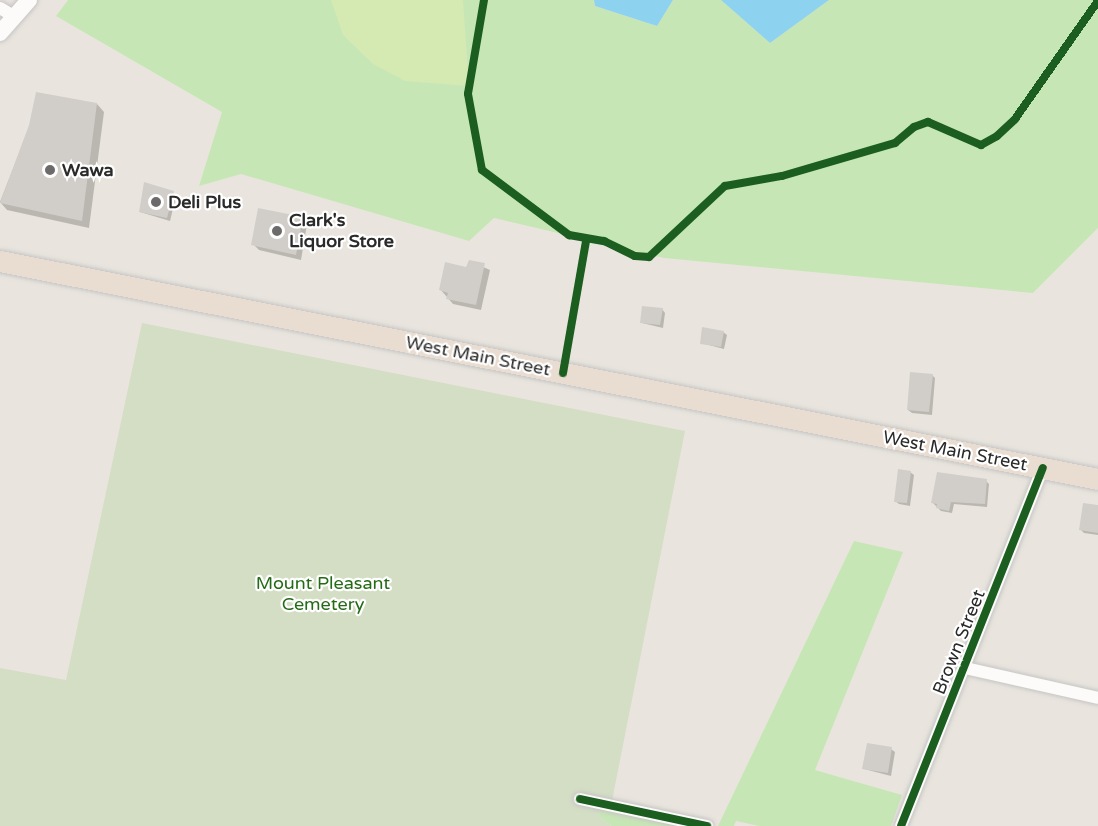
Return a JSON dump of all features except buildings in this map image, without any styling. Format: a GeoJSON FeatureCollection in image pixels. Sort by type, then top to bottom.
{"type":"FeatureCollection","features":[{"type":"Feature","properties":{"kind":"highway","name":"West Main Street"},"geometry":{"type":"LineString","coordinates":[[0,261],[1098,479]]}},
{"type":"Feature","properties":{"kind":"street"},"geometry":{"type":"LineString","coordinates":[[0,33],[7,13],[29,0]]}},
{"type":"Feature","properties":{"kind":"street","name":"Brown Street"},"geometry":{"type":"LineString","coordinates":[[901,826],[966,668],[1043,468]]}},
{"type":"Feature","properties":{"kind":"street"},"geometry":{"type":"LineString","coordinates":[[966,668],[1098,698]]}},
{"type":"Feature","properties":{"kind":"street"},"geometry":{"type":"LineString","coordinates":[[580,799],[707,826]]}},
{"type":"Feature","properties":{"kind":"green space"},"geometry":{"type":"Polygon","coordinates":[[[68,0],[594,0],[595,6],[657,26],[673,0],[721,0],[770,43],[829,0],[1098,0],[1098,228],[1033,293],[664,258],[494,218],[469,241],[241,174],[199,186],[222,112],[56,16],[68,0]]]}},
{"type":"Feature","properties":{"kind":"green space"},"geometry":{"type":"Polygon","coordinates":[[[331,0],[463,0],[469,86],[405,81],[373,64],[343,35],[331,0]]]}},
{"type":"Feature","properties":{"kind":"green space","name":"Mount Pleasant Cemetery"},"geometry":{"type":"Polygon","coordinates":[[[142,323],[685,431],[611,806],[597,815],[611,826],[0,826],[0,668],[66,680],[142,323]]]}},
{"type":"Feature","properties":{"kind":"green space"},"geometry":{"type":"Polygon","coordinates":[[[854,541],[903,552],[815,770],[902,795],[891,826],[759,826],[736,821],[734,826],[718,826],[854,541]]]}},
{"type":"Feature","properties":{"kind":"green space"},"geometry":{"type":"Polygon","coordinates":[[[611,806],[681,826],[611,826],[597,815],[611,806]]]}},
{"type":"Feature","properties":{"kind":"water"},"geometry":{"type":"Polygon","coordinates":[[[594,0],[673,0],[657,26],[595,6],[594,0]]]}},
{"type":"Feature","properties":{"kind":"water"},"geometry":{"type":"Polygon","coordinates":[[[721,0],[829,0],[770,43],[721,0]]]}},
{"type":"Feature","properties":{"kind":"cycle path"},"geometry":{"type":"LineString","coordinates":[[484,0],[468,94],[482,170],[569,235],[604,241],[635,256],[649,257],[725,186],[782,176],[895,143],[914,127],[928,122],[981,145],[997,136],[1015,119],[1098,1]]}},
{"type":"Feature","properties":{"kind":"cycle path"},"geometry":{"type":"LineString","coordinates":[[563,373],[586,241]]}},
{"type":"Feature","properties":{"kind":"cycle path"},"geometry":{"type":"LineString","coordinates":[[901,826],[1043,468]]}},
{"type":"Feature","properties":{"kind":"cycle path"},"geometry":{"type":"LineString","coordinates":[[580,799],[707,826]]}},
{"type":"Feature","properties":{"kind":"place","name":"Wawa"},"geometry":{"type":"Point","coordinates":[50,170]}},
{"type":"Feature","properties":{"kind":"place","name":"Deli Plus"},"geometry":{"type":"Point","coordinates":[156,202]}},
{"type":"Feature","properties":{"kind":"place","name":"Clark's Liquor Store"},"geometry":{"type":"Point","coordinates":[277,231]}}]}
